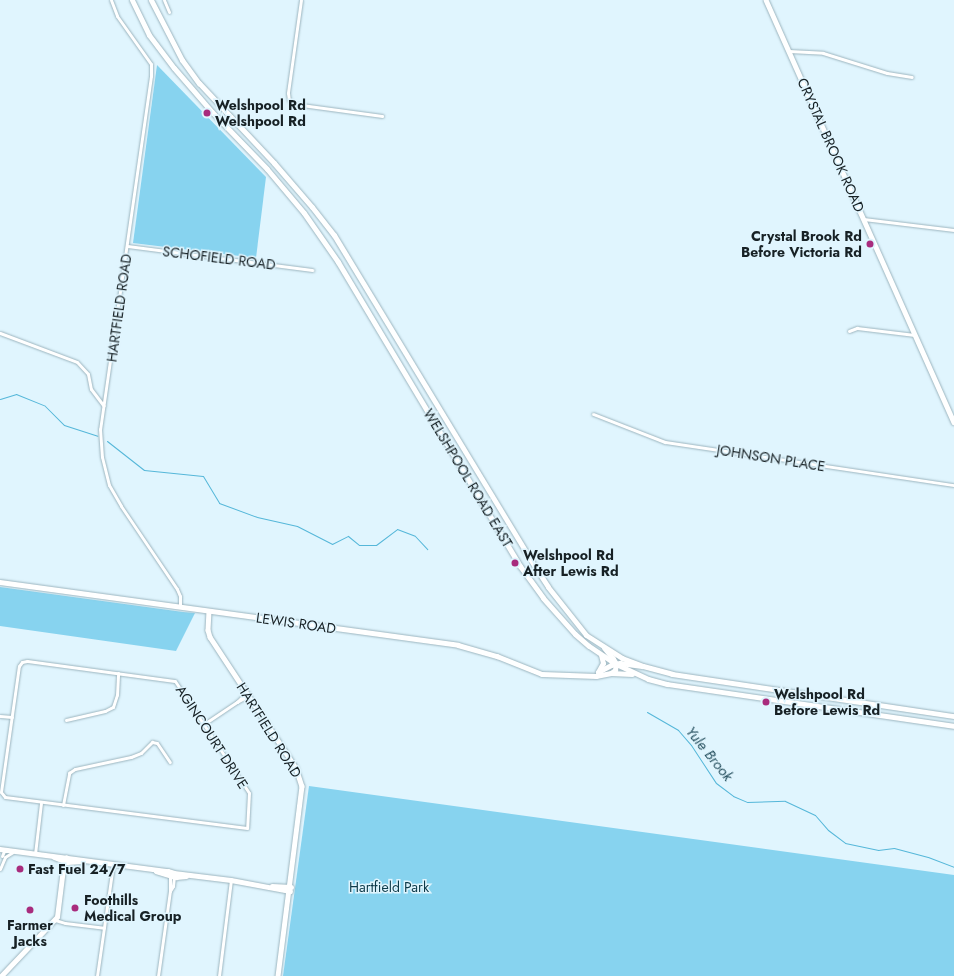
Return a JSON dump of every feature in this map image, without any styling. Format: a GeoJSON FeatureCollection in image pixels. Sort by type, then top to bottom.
{"type":"FeatureCollection","features":[{"type":"Feature","properties":{"kind":"main road","name":"WELSHPOOL ROAD EAST"},"geometry":{"type":"LineString","coordinates":[[132,0],[149,35],[174,68],[304,213],[338,262],[442,433],[520,566],[542,597],[575,634],[600,654],[636,675],[667,684],[697,690],[954,726]]}},
{"type":"Feature","properties":{"kind":"main road","name":"WELSHPOOL ROAD EAST"},"geometry":{"type":"LineString","coordinates":[[151,0],[182,60],[199,83],[274,163],[334,235],[548,587],[586,635],[599,644],[643,666],[672,674],[954,716]]}},
{"type":"Feature","properties":{"kind":"main road"},"geometry":{"type":"LineString","coordinates":[[442,433],[450,428]]}},
{"type":"Feature","properties":{"kind":"main road"},"geometry":{"type":"LineString","coordinates":[[598,672],[603,663],[600,654]]}},
{"type":"Feature","properties":{"kind":"main road"},"geometry":{"type":"LineString","coordinates":[[611,673],[636,675]]}},
{"type":"Feature","properties":{"kind":"street","name":"HARTFIELD ROAD"},"geometry":{"type":"LineString","coordinates":[[111,0],[117,16],[151,64],[151,76],[100,430],[102,457],[109,485],[121,506],[176,589],[180,596],[180,606]]}},
{"type":"Feature","properties":{"kind":"street"},"geometry":{"type":"LineString","coordinates":[[164,0],[169,12]]}},
{"type":"Feature","properties":{"kind":"street"},"geometry":{"type":"LineString","coordinates":[[301,0],[288,93],[289,100],[294,104],[382,116]]}},
{"type":"Feature","properties":{"kind":"street","name":"CRYSTAL BROOK ROAD"},"geometry":{"type":"LineString","coordinates":[[766,0],[954,422]]}},
{"type":"Feature","properties":{"kind":"street"},"geometry":{"type":"LineString","coordinates":[[789,51],[823,53],[887,73],[912,77]]}},
{"type":"Feature","properties":{"kind":"street"},"geometry":{"type":"LineString","coordinates":[[863,219],[954,230]]}},
{"type":"Feature","properties":{"kind":"street","name":"SCHOFIELD ROAD"},"geometry":{"type":"LineString","coordinates":[[127,246],[312,270]]}},
{"type":"Feature","properties":{"kind":"street"},"geometry":{"type":"LineString","coordinates":[[849,331],[856,328],[915,335]]}},
{"type":"Feature","properties":{"kind":"street"},"geometry":{"type":"LineString","coordinates":[[0,333],[77,362],[88,374],[91,389],[104,406]]}},
{"type":"Feature","properties":{"kind":"street","name":"JOHNSON PLACE"},"geometry":{"type":"LineString","coordinates":[[593,414],[664,442],[954,485]]}},
{"type":"Feature","properties":{"kind":"street","name":"LEWIS ROAD"},"geometry":{"type":"LineString","coordinates":[[0,582],[458,645],[497,656],[542,674],[563,676],[604,676],[611,673]]}},
{"type":"Feature","properties":{"kind":"street","name":"HARTFIELD ROAD"},"geometry":{"type":"LineString","coordinates":[[209,611],[208,630],[210,637],[296,768],[302,786],[278,976]]}},
{"type":"Feature","properties":{"kind":"street"},"geometry":{"type":"LineString","coordinates":[[599,644],[609,653],[616,664],[615,670],[611,673]]}},
{"type":"Feature","properties":{"kind":"street","name":"AGINCOURT DRIVE"},"geometry":{"type":"LineString","coordinates":[[26,661],[175,681],[249,793],[247,828],[41,803],[5,797],[1,792],[12,717],[19,666],[22,662],[26,661]]}},
{"type":"Feature","properties":{"kind":"street","name":"LEWIS ROAD"},"geometry":{"type":"LineString","coordinates":[[588,675],[616,664],[643,666]]}},
{"type":"Feature","properties":{"kind":"street"},"geometry":{"type":"LineString","coordinates":[[66,720],[106,711],[113,707],[116,695],[118,673]]}},
{"type":"Feature","properties":{"kind":"street"},"geometry":{"type":"LineString","coordinates":[[204,724],[247,694]]}},
{"type":"Feature","properties":{"kind":"street"},"geometry":{"type":"LineString","coordinates":[[0,716],[12,717]]}},
{"type":"Feature","properties":{"kind":"street"},"geometry":{"type":"LineString","coordinates":[[62,805],[69,773],[75,769],[131,757],[141,753],[152,742],[157,743],[170,762]]}},
{"type":"Feature","properties":{"kind":"street"},"geometry":{"type":"LineString","coordinates":[[35,854],[41,803]]}},
{"type":"Feature","properties":{"kind":"street"},"geometry":{"type":"LineString","coordinates":[[3,853],[17,852],[51,856],[66,861],[88,860],[113,865],[168,871],[173,875],[192,875],[290,889]]}},
{"type":"Feature","properties":{"kind":"street"},"geometry":{"type":"LineString","coordinates":[[3,853],[17,852]]}},
{"type":"Feature","properties":{"kind":"street"},"geometry":{"type":"LineString","coordinates":[[0,869],[3,853]]}},
{"type":"Feature","properties":{"kind":"street"},"geometry":{"type":"LineString","coordinates":[[1,976],[54,920],[58,912],[66,861]]}},
{"type":"Feature","properties":{"kind":"street"},"geometry":{"type":"LineString","coordinates":[[97,976],[113,865]]}},
{"type":"Feature","properties":{"kind":"street"},"geometry":{"type":"LineString","coordinates":[[158,976],[170,891],[173,886],[173,875]]}},
{"type":"Feature","properties":{"kind":"street"},"geometry":{"type":"LineString","coordinates":[[219,976],[231,880]]}},
{"type":"Feature","properties":{"kind":"street"},"geometry":{"type":"LineString","coordinates":[[54,920],[65,923],[104,928]]}},
{"type":"Feature","properties":{"kind":"green space"},"geometry":{"type":"Polygon","coordinates":[[[157,65],[266,177],[256,258],[133,243],[157,65]]]}},
{"type":"Feature","properties":{"kind":"green space"},"geometry":{"type":"Polygon","coordinates":[[[0,587],[195,613],[176,651],[0,626],[0,587]]]}},
{"type":"Feature","properties":{"kind":"green space","name":"Hartfield Park"},"geometry":{"type":"Polygon","coordinates":[[[309,786],[954,875],[954,976],[283,976],[309,786]]]}},
{"type":"Feature","properties":{"kind":"waterway"},"geometry":{"type":"LineString","coordinates":[[0,399],[16,394],[45,406],[64,425],[97,436]]}},
{"type":"Feature","properties":{"kind":"waterway"},"geometry":{"type":"LineString","coordinates":[[107,441],[144,470],[203,476],[219,503],[257,517],[297,526],[332,544],[348,536],[359,545],[376,545],[397,529],[415,536],[427,549]]}},
{"type":"Feature","properties":{"kind":"waterway","name":"Yule Brook"},"geometry":{"type":"LineString","coordinates":[[647,712],[678,730],[691,745],[716,783],[733,796],[747,802],[785,801],[815,815],[828,830],[845,843],[878,850],[894,848],[928,857],[954,867]]}},
{"type":"Feature","properties":{"kind":"place","name":"Welshpool Rd Welshpool Rd"},"geometry":{"type":"Point","coordinates":[207,113]}},
{"type":"Feature","properties":{"kind":"place","name":"Crystal Brook Rd Before Victoria Rd"},"geometry":{"type":"Point","coordinates":[870,244]}},
{"type":"Feature","properties":{"kind":"place","name":"Welshpool Rd After Lewis Rd"},"geometry":{"type":"Point","coordinates":[515,563]}},
{"type":"Feature","properties":{"kind":"place","name":"Welshpool Rd Before Lewis Rd"},"geometry":{"type":"Point","coordinates":[766,702]}},
{"type":"Feature","properties":{"kind":"place","name":"Fast Fuel 24/7"},"geometry":{"type":"Point","coordinates":[20,869]}},
{"type":"Feature","properties":{"kind":"place","name":"Foothills Medical Group"},"geometry":{"type":"Point","coordinates":[75,908]}},
{"type":"Feature","properties":{"kind":"place","name":"Farmer Jacks"},"geometry":{"type":"Point","coordinates":[30,910]}}]}
